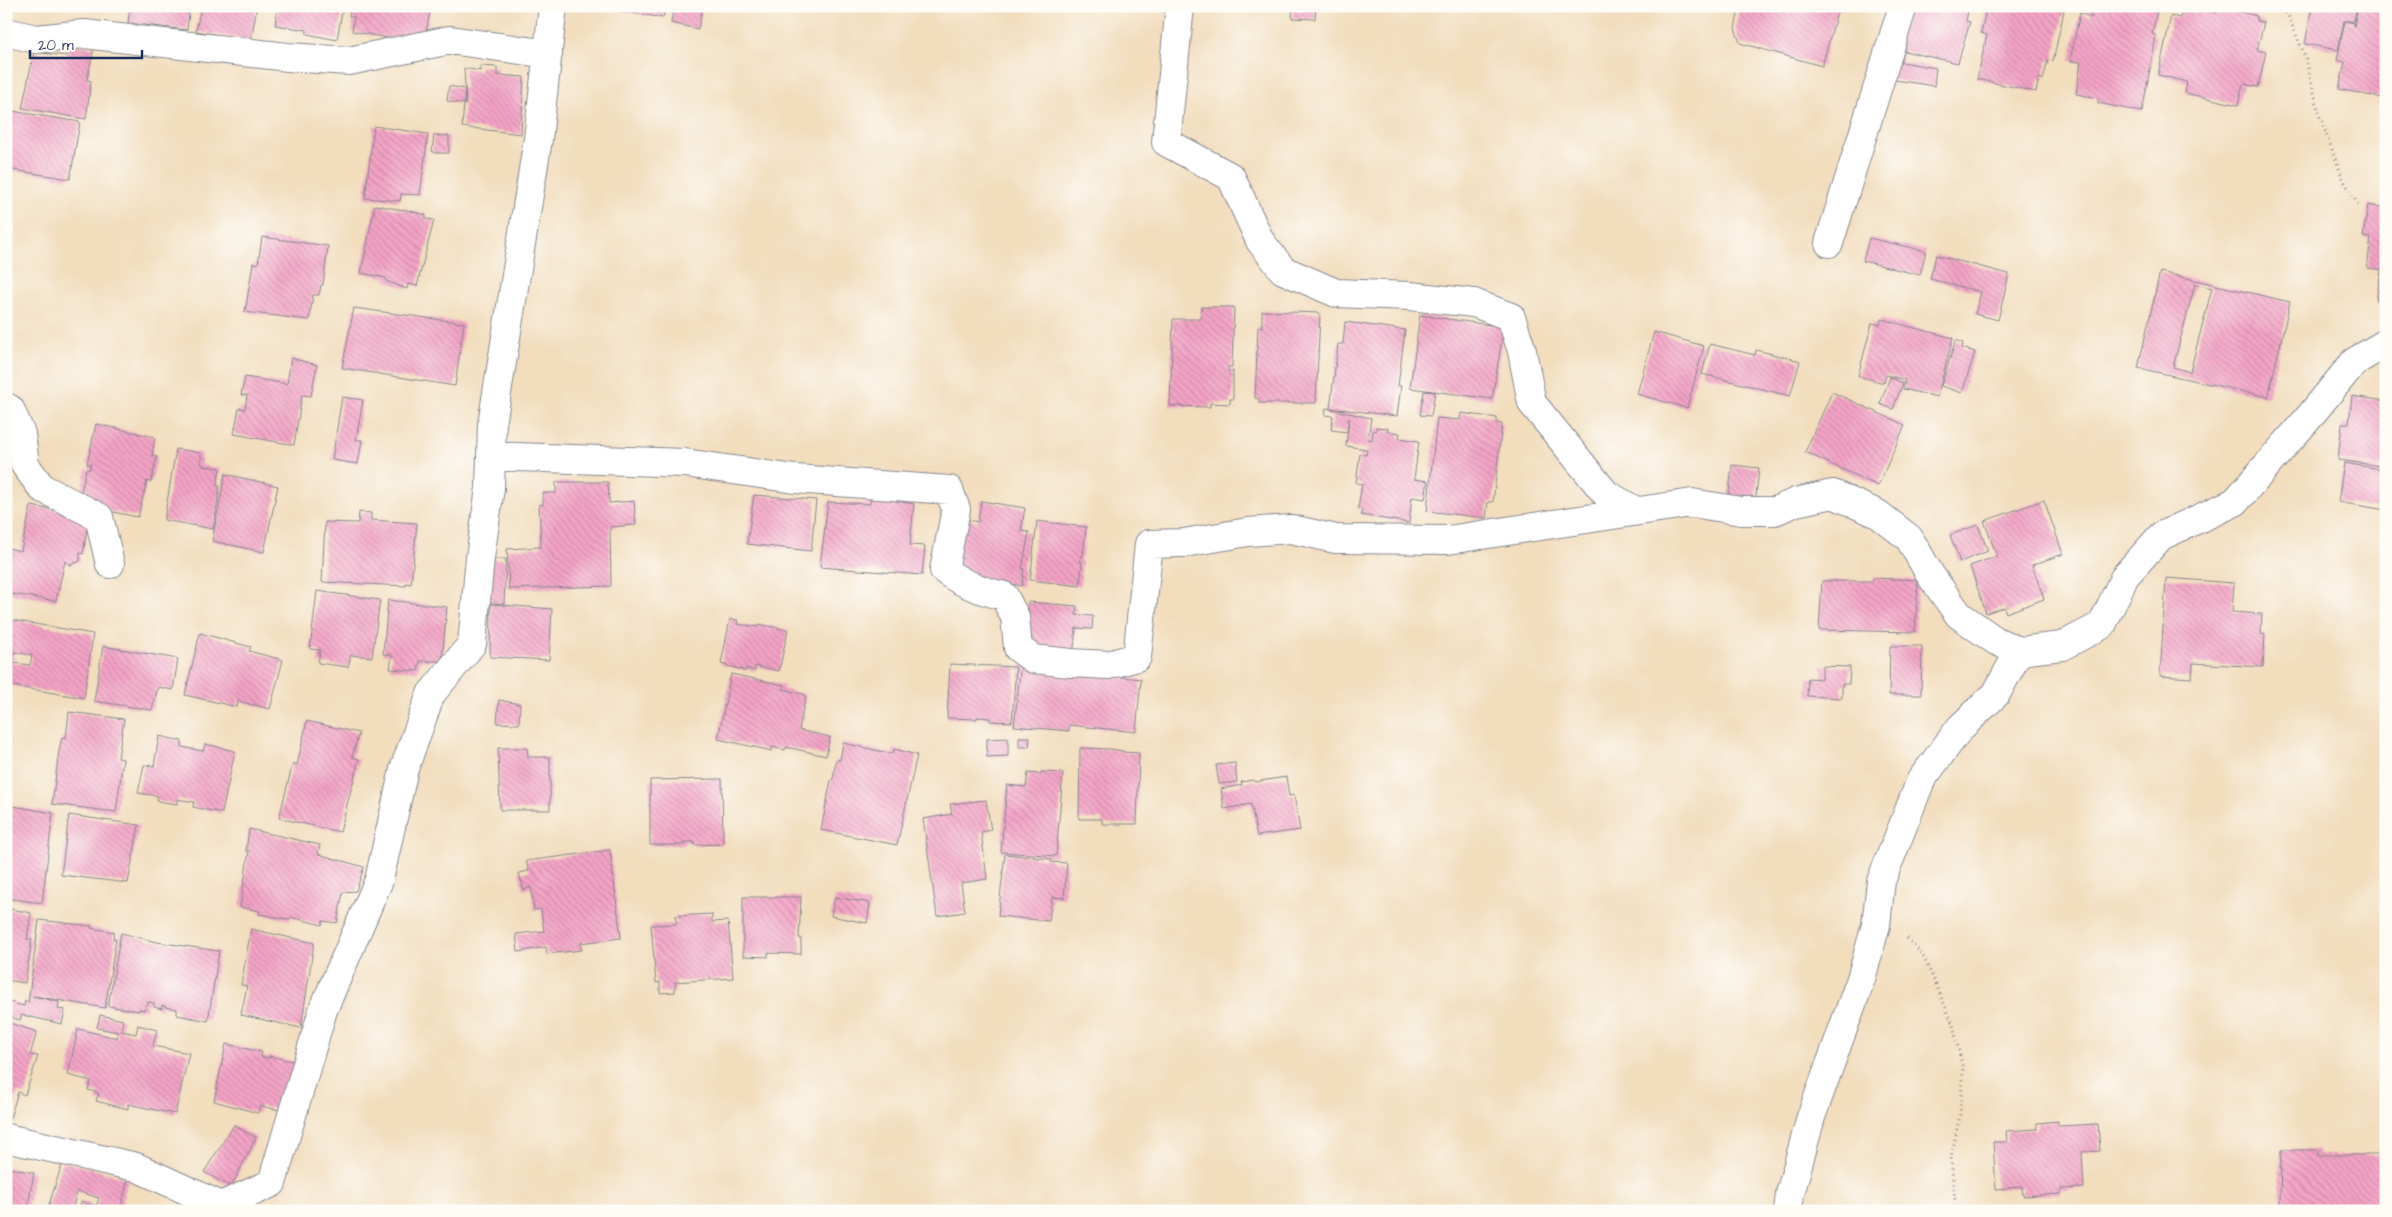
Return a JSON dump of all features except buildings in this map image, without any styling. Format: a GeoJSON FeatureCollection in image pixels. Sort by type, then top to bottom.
{"type":"FeatureCollection","features":[{"type":"Feature","properties":{"kind":"street"},"geometry":{"type":"LineString","coordinates":[[6,1138],[136,1167],[220,1208],[272,1183],[323,1010],[378,880],[404,769],[432,694],[472,644],[480,558],[490,488],[492,424],[538,139],[553,6]]}},
{"type":"Feature","properties":{"kind":"street"},"geometry":{"type":"LineString","coordinates":[[1180,6],[1166,142],[1231,177],[1260,241],[1283,270],[1336,293],[1410,296],[1474,304],[1512,318],[1522,351],[1532,403],[1606,494],[1636,511]]}},
{"type":"Feature","properties":{"kind":"street"},"geometry":{"type":"LineString","coordinates":[[1829,243],[1903,6]]}},
{"type":"Feature","properties":{"kind":"street"},"geometry":{"type":"LineString","coordinates":[[6,32],[36,39],[84,34],[288,57],[349,61],[450,40],[548,54]]}},
{"type":"Feature","properties":{"kind":"street"},"geometry":{"type":"LineString","coordinates":[[491,456],[685,463],[795,479],[949,490],[956,510],[944,570],[957,580],[983,591],[1004,596],[1015,617],[1018,648],[1033,659],[1108,665],[1137,657],[1149,544],[1184,543],[1248,532],[1291,529],[1336,538],[1448,540],[1692,503],[1741,511],[1775,511],[1796,502],[1833,494],[1878,514],[1909,538],[1930,576],[1959,615],[1996,641],[2019,651],[2062,646],[2102,625],[2125,576],[2160,536],[2235,502],[2305,422],[2354,362],[2386,343]]}},
{"type":"Feature","properties":{"kind":"street"},"geometry":{"type":"LineString","coordinates":[[6,407],[10,409],[21,434],[25,465],[42,488],[99,517],[110,564]]}},
{"type":"Feature","properties":{"kind":"street"},"geometry":{"type":"LineString","coordinates":[[1788,1211],[1790,1194],[1811,1117],[1862,979],[1878,909],[1882,881],[1921,780],[1960,728],[1996,694],[2019,651]]}},
{"type":"Feature","properties":{"kind":"path"},"geometry":{"type":"LineString","coordinates":[[2267,6],[2287,12],[2306,56],[2320,117],[2343,179],[2358,205]]}},
{"type":"Feature","properties":{"kind":"path"},"geometry":{"type":"LineString","coordinates":[[1878,909],[1922,954],[1953,1025],[1963,1069],[1960,1115],[1951,1158],[1956,1211]]}}]}
